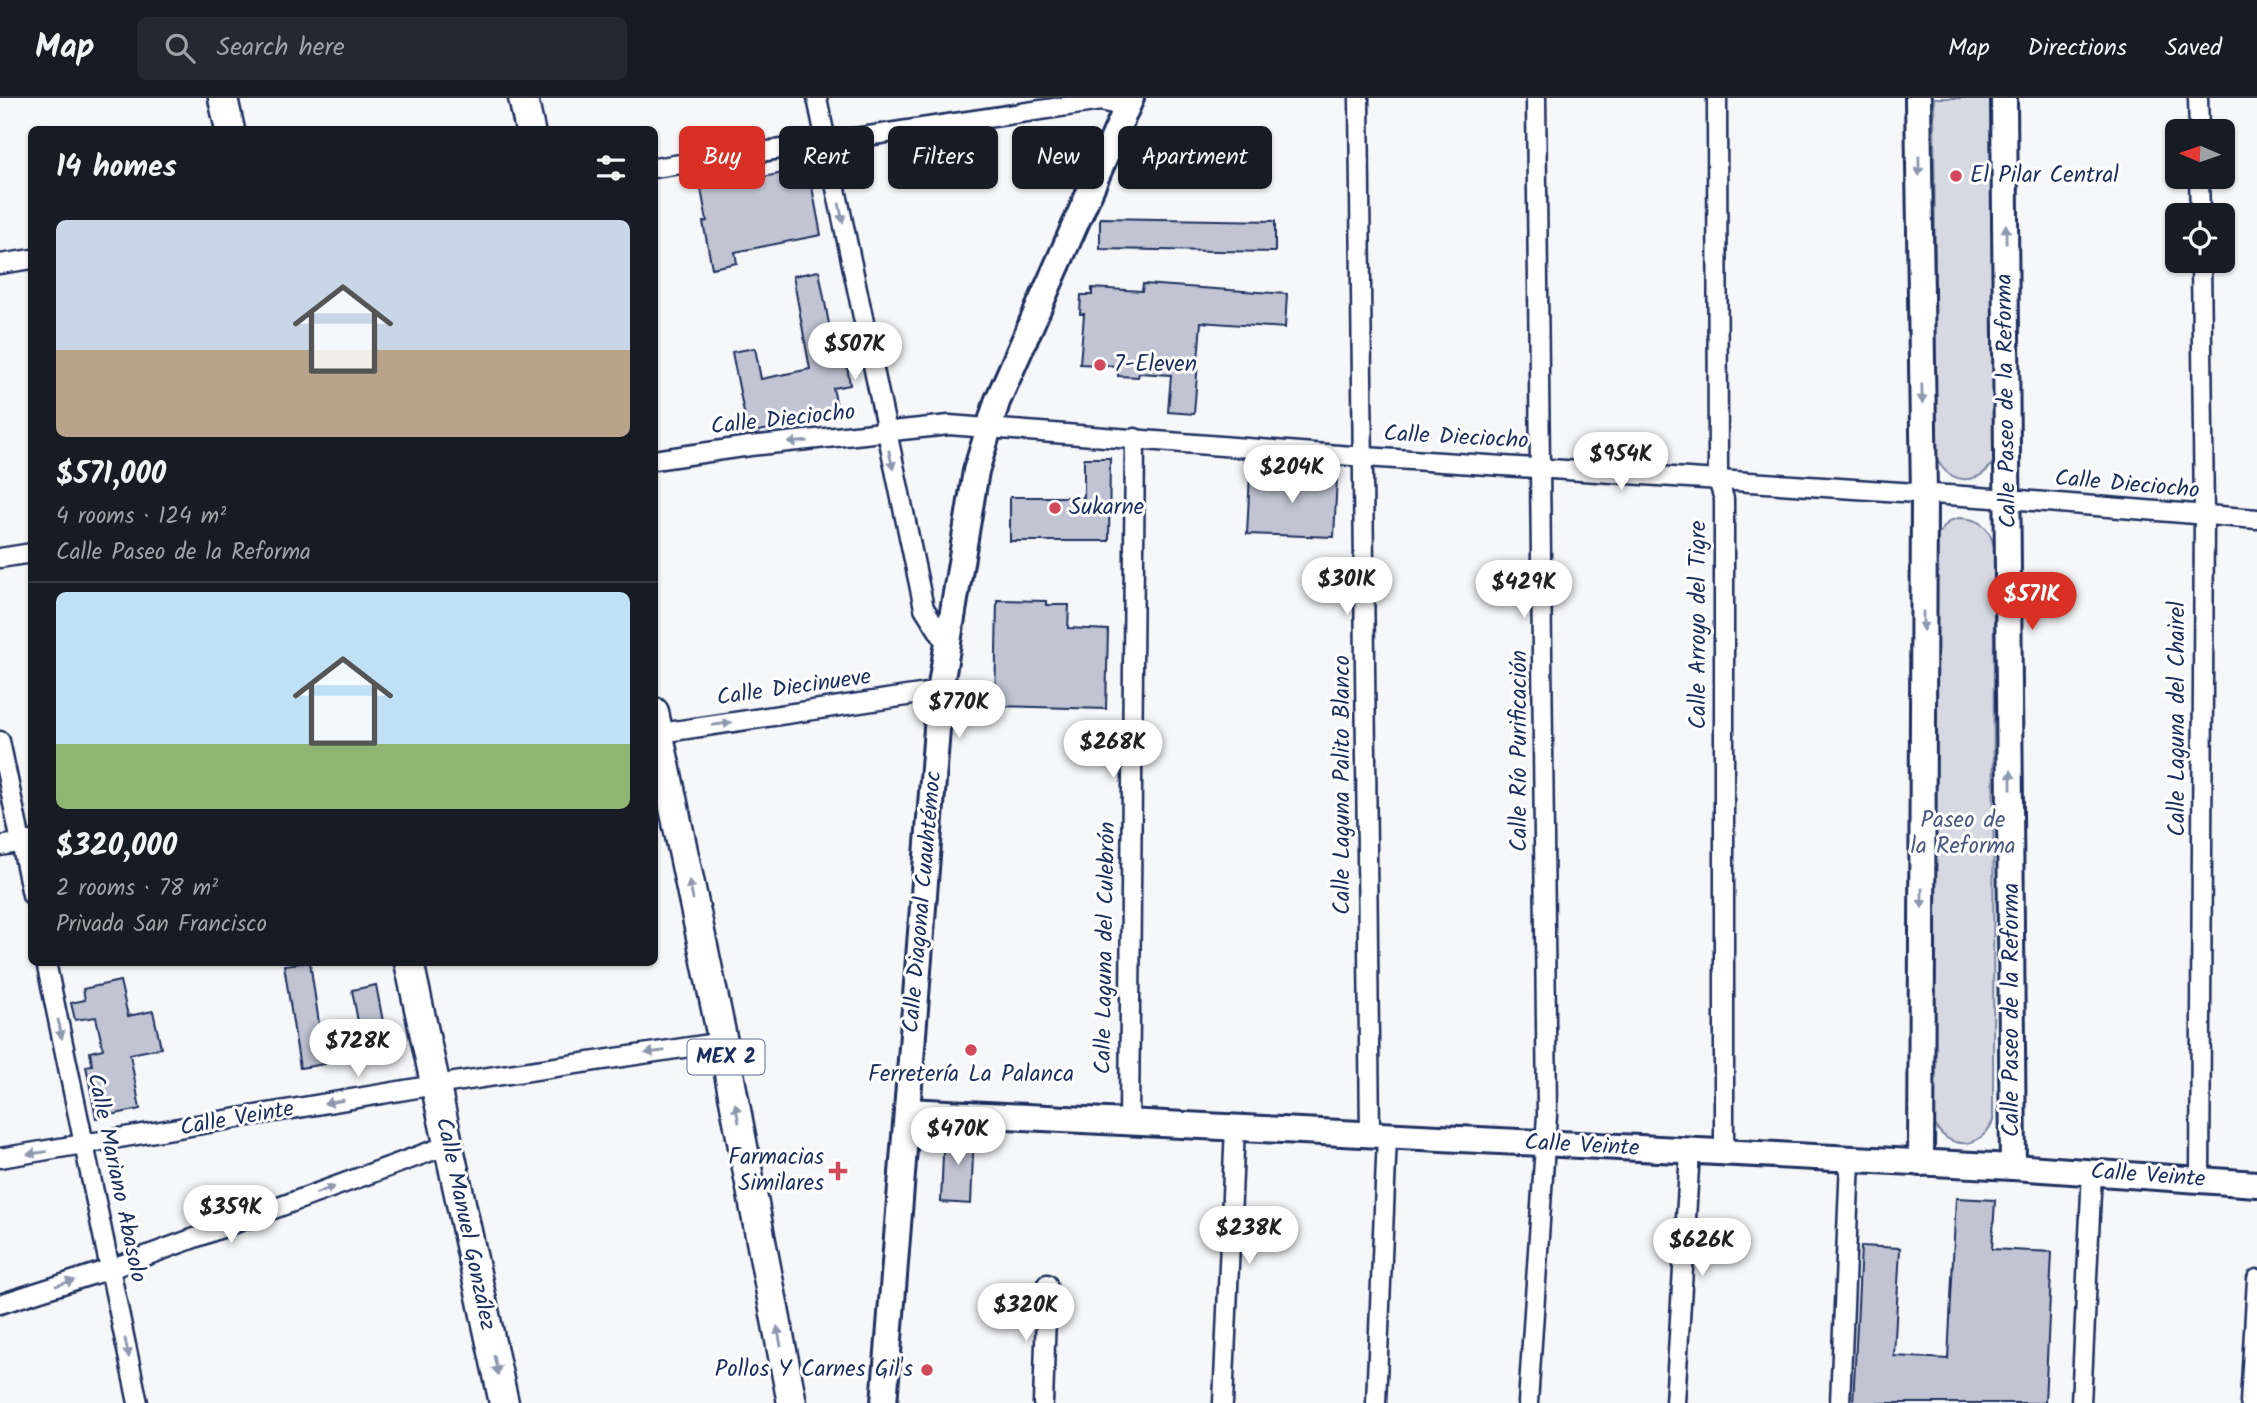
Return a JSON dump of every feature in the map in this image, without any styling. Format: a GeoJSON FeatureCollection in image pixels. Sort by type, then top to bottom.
{"type":"FeatureCollection","features":[{"type":"Feature","properties":{"kind":"main road"},"geometry":{"type":"LineString","coordinates":[[223,98],[229,126]]}},
{"type":"Feature","properties":{"kind":"main road"},"geometry":{"type":"LineString","coordinates":[[523,98],[529,126]]}},
{"type":"Feature","properties":{"kind":"main road","name":"MEX 2"},"geometry":{"type":"LineString","coordinates":[[658,735],[723,1042],[792,1403]]}},
{"type":"Feature","properties":{"kind":"main road","name":"Calle Manuel González"},"geometry":{"type":"LineString","coordinates":[[410,966],[504,1403]]}},
{"type":"Feature","properties":{"kind":"street"},"geometry":{"type":"LineString","coordinates":[[817,98],[823,126]]}},
{"type":"Feature","properties":{"kind":"street","name":"Calle Laguna Palito Blanco"},"geometry":{"type":"LineString","coordinates":[[1359,98],[1378,1136],[1377,1403]]}},
{"type":"Feature","properties":{"kind":"street","name":"Calle Río Purificación"},"geometry":{"type":"LineString","coordinates":[[1528,1403],[1547,1115],[1536,98]]}},
{"type":"Feature","properties":{"kind":"street","name":"Calle Arroyo del Tigre"},"geometry":{"type":"LineString","coordinates":[[1717,98],[1718,480],[1724,499],[1724,1152]]}},
{"type":"Feature","properties":{"kind":"street"},"geometry":{"type":"LineString","coordinates":[[1917,98],[1924,495],[1922,1163]]}},
{"type":"Feature","properties":{"kind":"street","name":"Calle Paseo de la Reforma"},"geometry":{"type":"LineString","coordinates":[[2004,98],[2013,1167]]}},
{"type":"Feature","properties":{"kind":"street"},"geometry":{"type":"LineString","coordinates":[[2198,98],[2199,119]]}},
{"type":"Feature","properties":{"kind":"street"},"geometry":{"type":"LineString","coordinates":[[874,133],[1056,103],[1129,102]]}},
{"type":"Feature","properties":{"kind":"street","name":"Calle Diagonal Cuauhtémoc"},"geometry":{"type":"LineString","coordinates":[[884,1403],[940,691],[969,506],[988,427],[1027,329],[1129,102]]}},
{"type":"Feature","properties":{"kind":"street"},"geometry":{"type":"LineString","coordinates":[[658,168],[779,149]]}},
{"type":"Feature","properties":{"kind":"street"},"geometry":{"type":"LineString","coordinates":[[836,189],[885,434],[924,608],[947,646]]}},
{"type":"Feature","properties":{"kind":"street"},"geometry":{"type":"LineString","coordinates":[[0,264],[28,260]]}},
{"type":"Feature","properties":{"kind":"street","name":"Calle Laguna del Chairel"},"geometry":{"type":"LineString","coordinates":[[2200,1178],[2204,516],[2201,273]]}},
{"type":"Feature","properties":{"kind":"street","name":"Calle Dieciocho"},"geometry":{"type":"LineString","coordinates":[[658,459],[750,446],[885,434],[949,425],[1365,457],[2008,499],[2257,519]]}},
{"type":"Feature","properties":{"kind":"street","name":"Calle Laguna del Culebrón"},"geometry":{"type":"LineString","coordinates":[[1129,1121],[1135,438]]}},
{"type":"Feature","properties":{"kind":"street"},"geometry":{"type":"LineString","coordinates":[[0,558],[28,554]]}},
{"type":"Feature","properties":{"kind":"street","name":"Calle Diecinueve"},"geometry":{"type":"LineString","coordinates":[[658,726],[940,691]]}},
{"type":"Feature","properties":{"kind":"street"},"geometry":{"type":"LineString","coordinates":[[0,741],[26,842],[28,860]]}},
{"type":"Feature","properties":{"kind":"street"},"geometry":{"type":"LineString","coordinates":[[0,846],[26,842]]}},
{"type":"Feature","properties":{"kind":"street","name":"Calle Mariano Abasolo"},"geometry":{"type":"LineString","coordinates":[[47,966],[138,1403]]}},
{"type":"Feature","properties":{"kind":"street","name":"Calle Veinte"},"geometry":{"type":"LineString","coordinates":[[0,1158],[85,1146],[435,1085],[723,1042]]}},
{"type":"Feature","properties":{"kind":"street","name":"Calle Veinte"},"geometry":{"type":"LineString","coordinates":[[907,1111],[2013,1167],[2257,1184]]}},
{"type":"Feature","properties":{"kind":"street"},"geometry":{"type":"LineString","coordinates":[[1223,1403],[1235,1127]]}},
{"type":"Feature","properties":{"kind":"street"},"geometry":{"type":"LineString","coordinates":[[0,1304],[110,1269],[448,1145]]}},
{"type":"Feature","properties":{"kind":"street"},"geometry":{"type":"LineString","coordinates":[[1675,1403],[1690,1151]]}},
{"type":"Feature","properties":{"kind":"street"},"geometry":{"type":"LineString","coordinates":[[1840,1403],[1850,1160]]}},
{"type":"Feature","properties":{"kind":"street"},"geometry":{"type":"LineString","coordinates":[[2081,1403],[2092,1172]]}},
{"type":"Feature","properties":{"kind":"street"},"geometry":{"type":"LineString","coordinates":[[2250,1403],[2257,1279]]}},
{"type":"Feature","properties":{"kind":"street"},"geometry":{"type":"LineString","coordinates":[[1044,1403],[1047,1284]]}},
{"type":"Feature","properties":{"kind":"green space"},"geometry":{"type":"Polygon","coordinates":[[[1934,98],[1994,98],[1996,457],[1983,473],[1966,479],[1949,474],[1936,457],[1934,98]]]}},
{"type":"Feature","properties":{"kind":"green space","name":"Paseo de la Reforma"},"geometry":{"type":"Polygon","coordinates":[[[1959,518],[1982,525],[1990,534],[1994,547],[1993,1121],[1980,1138],[1963,1143],[1946,1137],[1933,1121],[1936,537],[1949,521],[1959,518]]]}},
{"type":"Feature","properties":{"kind":"building"},"geometry":{"type":"Polygon","coordinates":[[[779,174],[779,189],[812,189],[821,235],[735,252],[737,263],[712,268],[703,222],[707,221],[701,189],[765,189],[765,177],[779,174]]]}},
{"type":"Feature","properties":{"kind":"building"},"geometry":{"type":"Polygon","coordinates":[[[1100,218],[1275,221],[1275,252],[1100,249],[1100,218]]]}},
{"type":"Feature","properties":{"kind":"building"},"geometry":{"type":"Polygon","coordinates":[[[819,271],[836,361],[846,359],[850,385],[833,388],[838,411],[768,425],[769,429],[748,433],[732,352],[755,348],[761,379],[810,369],[793,276],[819,271]]]}},
{"type":"Feature","properties":{"kind":"building"},"geometry":{"type":"Polygon","coordinates":[[[1143,284],[1287,294],[1285,328],[1201,322],[1194,414],[1168,412],[1171,375],[1139,373],[1138,377],[1118,376],[1118,366],[1080,364],[1084,314],[1080,314],[1081,295],[1092,295],[1092,288],[1142,291],[1143,284]]]}},
{"type":"Feature","properties":{"kind":"building"},"geometry":{"type":"Polygon","coordinates":[[[1084,458],[1110,458],[1109,541],[1010,541],[1010,497],[1084,497],[1084,458]]]}},
{"type":"Feature","properties":{"kind":"building"},"geometry":{"type":"Polygon","coordinates":[[[1250,473],[1337,477],[1334,537],[1247,534],[1250,473]]]}},
{"type":"Feature","properties":{"kind":"building"},"geometry":{"type":"Polygon","coordinates":[[[997,600],[1046,601],[1046,605],[1069,605],[1068,628],[1108,630],[1106,709],[995,706],[997,600]]]}},
{"type":"Feature","properties":{"kind":"building"},"geometry":{"type":"Polygon","coordinates":[[[284,966],[311,966],[325,1064],[300,1068],[284,966]]]}},
{"type":"Feature","properties":{"kind":"building"},"geometry":{"type":"Polygon","coordinates":[[[120,981],[128,1016],[153,1011],[161,1048],[130,1054],[140,1109],[96,1118],[86,1066],[92,1065],[90,1052],[103,1049],[96,1017],[75,1020],[71,1003],[85,1000],[83,989],[120,981]]]}},
{"type":"Feature","properties":{"kind":"building"},"geometry":{"type":"Polygon","coordinates":[[[376,985],[389,1053],[365,1058],[352,990],[376,985]]]}},
{"type":"Feature","properties":{"kind":"building"},"geometry":{"type":"Polygon","coordinates":[[[944,1130],[974,1132],[971,1204],[941,1202],[944,1130]]]}},
{"type":"Feature","properties":{"kind":"building"},"geometry":{"type":"Polygon","coordinates":[[[1956,1198],[1995,1200],[1992,1249],[2052,1252],[2045,1403],[1853,1403],[1861,1246],[1900,1248],[1894,1356],[1948,1359],[1956,1198]]]}},
{"type":"Feature","properties":{"kind":"place","name":"El Pilar Central"},"geometry":{"type":"Point","coordinates":[1956,176]}},
{"type":"Feature","properties":{"kind":"place","name":"7-Eleven"},"geometry":{"type":"Point","coordinates":[1100,365]}},
{"type":"Feature","properties":{"kind":"place","name":"Sukarne"},"geometry":{"type":"Point","coordinates":[1055,508]}},
{"type":"Feature","properties":{"kind":"place","name":"Ferretería La Palanca"},"geometry":{"type":"Point","coordinates":[971,1050]}},
{"type":"Feature","properties":{"kind":"place","name":"Farmacias Similares"},"geometry":{"type":"Point","coordinates":[838,1171]}},
{"type":"Feature","properties":{"kind":"place","name":"Pollos Y Carnes Gil's"},"geometry":{"type":"Point","coordinates":[927,1370]}}]}
